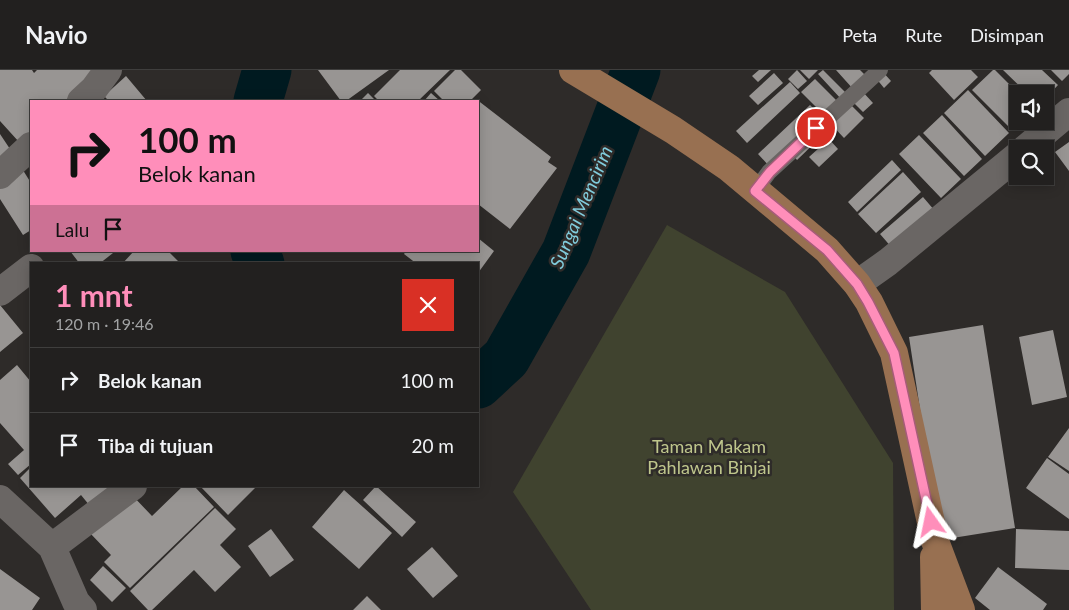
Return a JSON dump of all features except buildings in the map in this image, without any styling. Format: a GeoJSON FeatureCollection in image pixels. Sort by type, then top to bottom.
{"type":"FeatureCollection","features":[{"type":"Feature","properties":{"kind":"main road"},"geometry":{"type":"LineString","coordinates":[[573,70],[673,130],[728,168],[827,250],[857,284],[894,353],[935,541],[961,610]]}},
{"type":"Feature","properties":{"kind":"main road"},"geometry":{"type":"LineString","coordinates":[[935,541],[935,610]]}},
{"type":"Feature","properties":{"kind":"street"},"geometry":{"type":"LineString","coordinates":[[82,100],[94,89],[108,70]]}},
{"type":"Feature","properties":{"kind":"street"},"geometry":{"type":"LineString","coordinates":[[1036,140],[1069,112]]}},
{"type":"Feature","properties":{"kind":"street"},"geometry":{"type":"LineString","coordinates":[[0,174],[30,147]]}},
{"type":"Feature","properties":{"kind":"street"},"geometry":{"type":"LineString","coordinates":[[857,284],[888,262],[1009,162]]}},
{"type":"Feature","properties":{"kind":"street"},"geometry":{"type":"LineString","coordinates":[[0,292],[30,269]]}},
{"type":"Feature","properties":{"kind":"street"},"geometry":{"type":"LineString","coordinates":[[52,547],[133,487]]}},
{"type":"Feature","properties":{"kind":"street"},"geometry":{"type":"LineString","coordinates":[[0,499],[52,547],[76,602],[84,610]]}},
{"type":"Feature","properties":{"kind":"lane"},"geometry":{"type":"LineString","coordinates":[[755,191],[770,172],[880,70]]}},
{"type":"Feature","properties":{"kind":"green space","name":"Taman Makam Pahlawan Binjai"},"geometry":{"type":"Polygon","coordinates":[[[667,225],[785,292],[893,463],[894,610],[591,610],[513,492],[667,225]]]}},
{"type":"Feature","properties":{"kind":"waterway","name":"Sungai Mencirim"},"geometry":{"type":"LineString","coordinates":[[258,100],[267,70]]}},
{"type":"Feature","properties":{"kind":"waterway","name":"Sungai Mencirim"},"geometry":{"type":"LineString","coordinates":[[479,383],[506,358],[566,252],[636,70]]}},
{"type":"Feature","properties":{"kind":"waterway","name":"Sungai Mencirim"},"geometry":{"type":"LineString","coordinates":[[255,252],[259,262]]}},
{"type":"Feature","properties":{"kind":"route"},"geometry":{"type":"LineString","coordinates":[[816,128],[770,172],[755,191],[827,250],[857,284],[868,302],[894,353],[931,522]]}}]}
